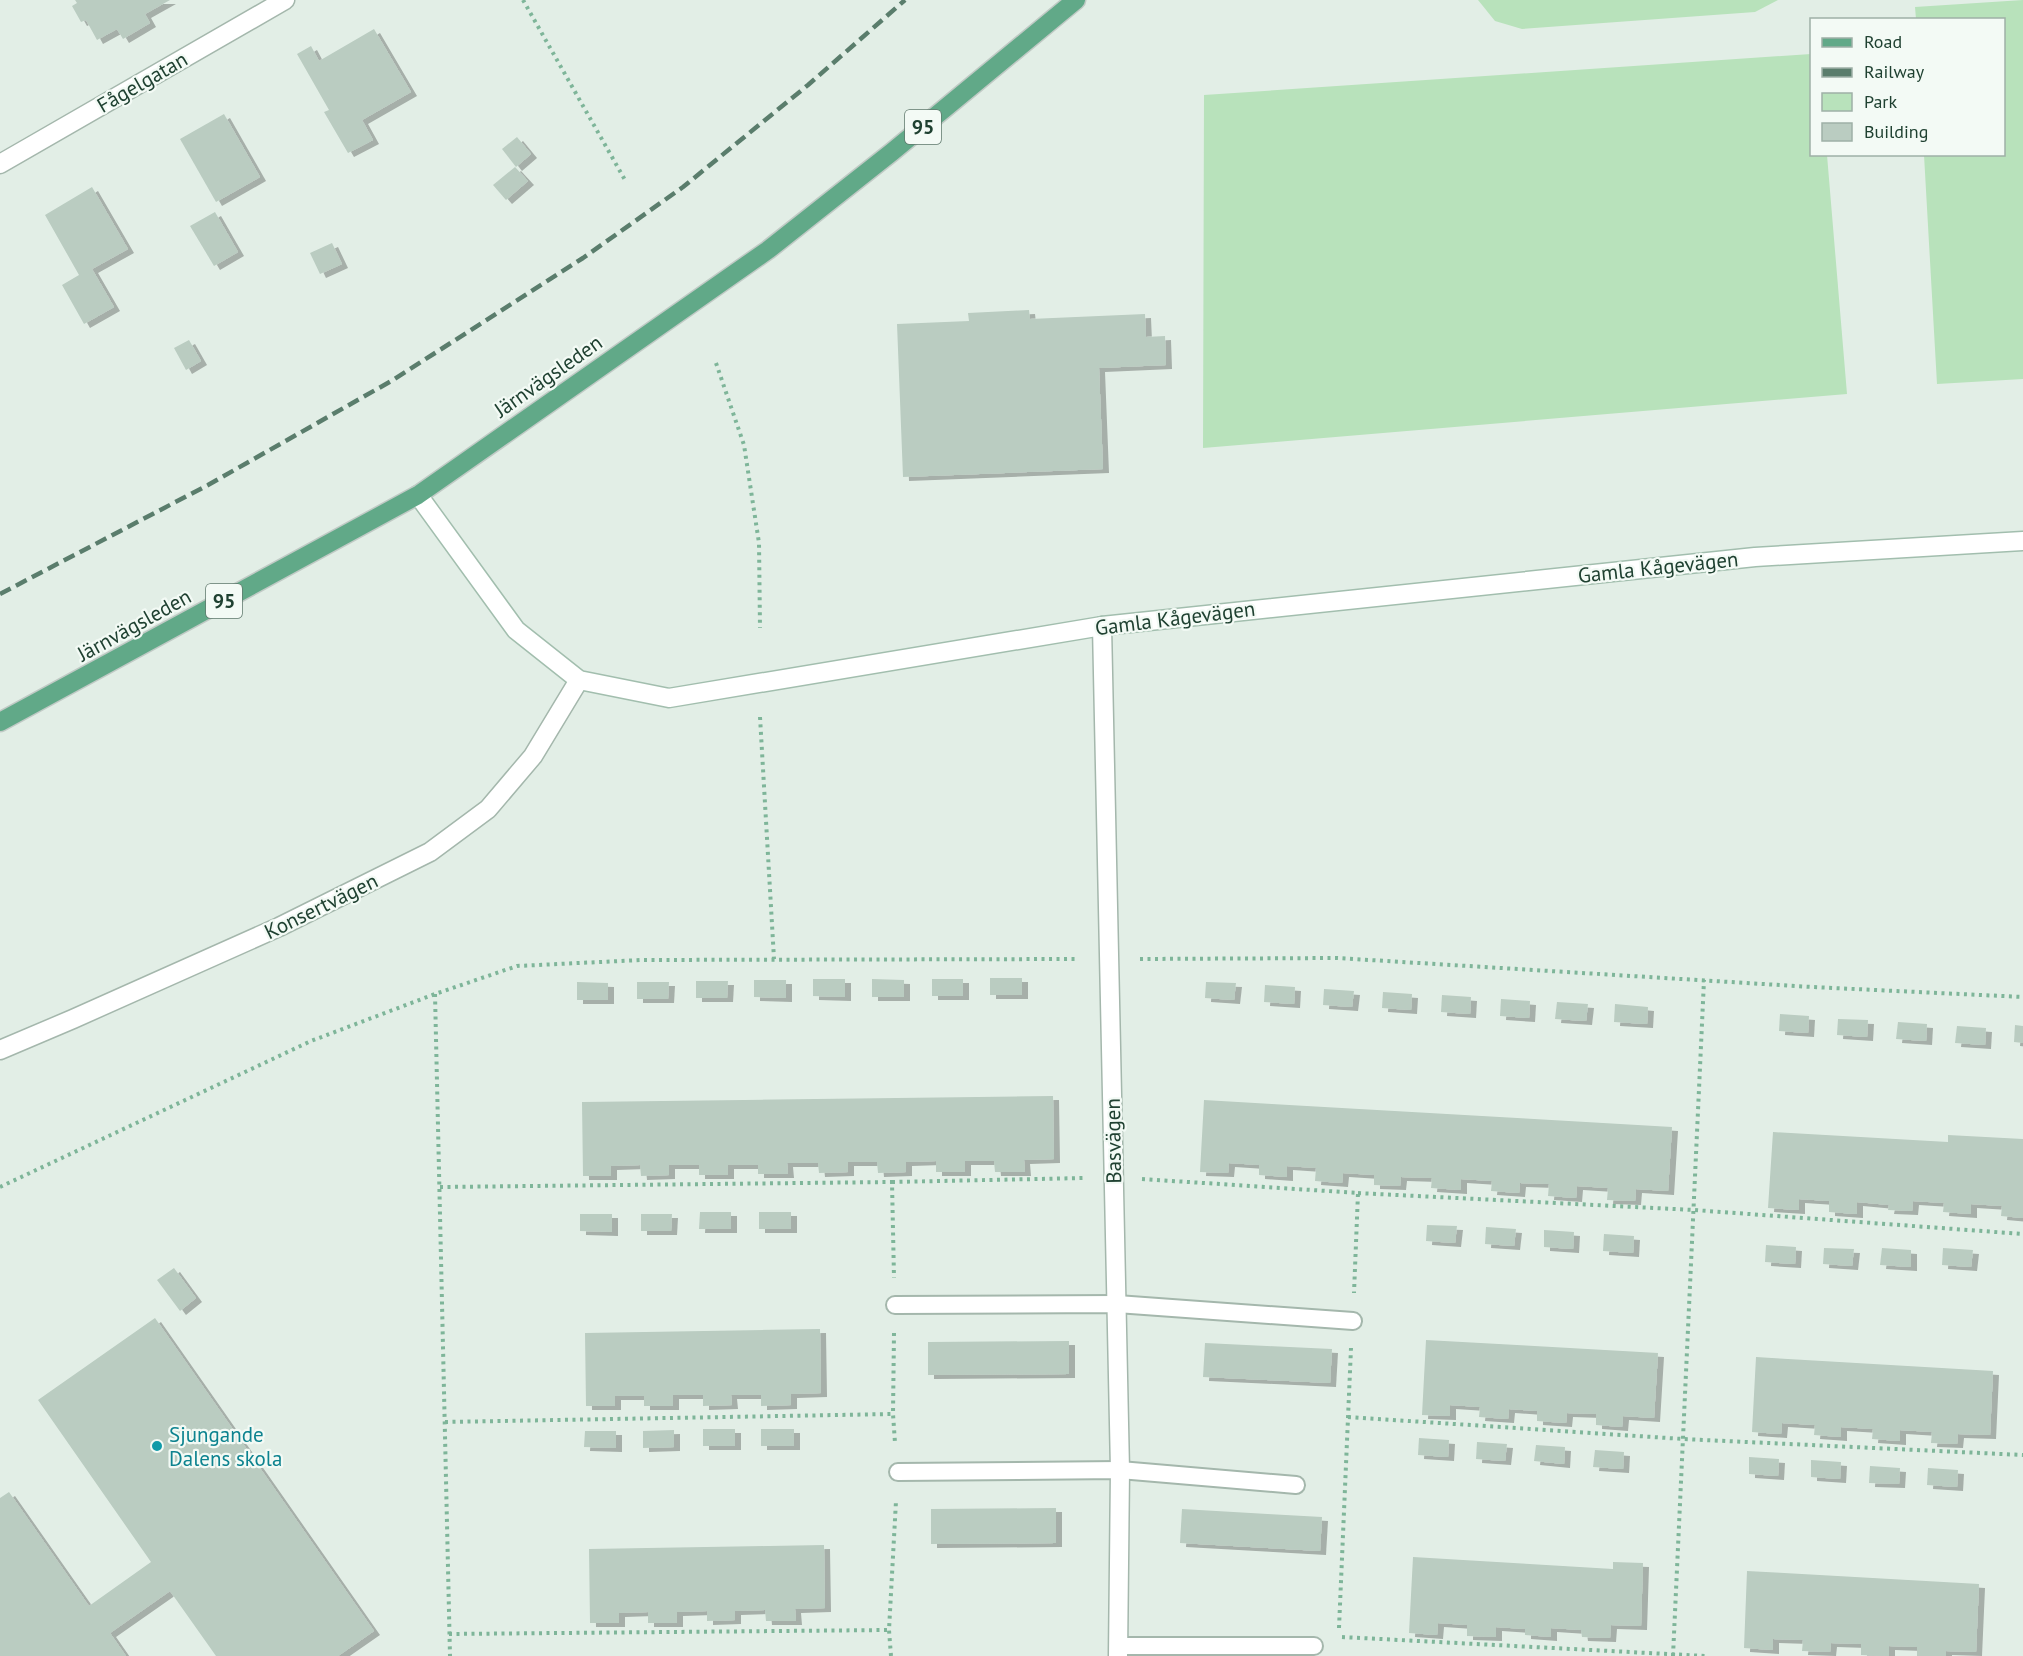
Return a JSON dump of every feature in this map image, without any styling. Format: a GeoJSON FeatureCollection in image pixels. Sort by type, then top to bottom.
{"type":"FeatureCollection","features":[{"type":"Feature","properties":{"kind":"main road","name":"Järnvägsleden"},"geometry":{"type":"LineString","coordinates":[[0,722],[417,495],[768,250],[892,152],[1076,0]]}},
{"type":"Feature","properties":{"kind":"street","name":"Fågelgatan"},"geometry":{"type":"LineString","coordinates":[[0,164],[285,0]]}},
{"type":"Feature","properties":{"kind":"street","name":"Gamla Kågevägen"},"geometry":{"type":"LineString","coordinates":[[417,495],[516,630],[579,680],[669,698],[1102,626],[1755,557],[2023,542]]}},
{"type":"Feature","properties":{"kind":"street","name":"Basvägen"},"geometry":{"type":"LineString","coordinates":[[1102,626],[1120,1470],[1118,1651]]}},
{"type":"Feature","properties":{"kind":"street","name":"Konsertvägen"},"geometry":{"type":"LineString","coordinates":[[0,1050],[279,927],[430,852],[488,809],[533,756],[579,680]]}},
{"type":"Feature","properties":{"kind":"lane"},"geometry":{"type":"LineString","coordinates":[[895,1305],[1117,1304],[1353,1321]]}},
{"type":"Feature","properties":{"kind":"lane"},"geometry":{"type":"LineString","coordinates":[[898,1472],[1120,1470],[1296,1485]]}},
{"type":"Feature","properties":{"kind":"lane"},"geometry":{"type":"LineString","coordinates":[[1118,1651],[1314,1646]]}},
{"type":"Feature","properties":{"kind":"path"},"geometry":{"type":"LineString","coordinates":[[523,0],[626,180]]}},
{"type":"Feature","properties":{"kind":"path"},"geometry":{"type":"LineString","coordinates":[[716,363],[744,445],[759,543],[760,628]]}},
{"type":"Feature","properties":{"kind":"path"},"geometry":{"type":"LineString","coordinates":[[760,717],[774,959]]}},
{"type":"Feature","properties":{"kind":"path"},"geometry":{"type":"LineString","coordinates":[[0,1187],[311,1041],[517,966],[641,960],[1337,958],[2023,997]]}},
{"type":"Feature","properties":{"kind":"path"},"geometry":{"type":"LineString","coordinates":[[1673,1655],[1704,980]]}},
{"type":"Feature","properties":{"kind":"path"},"geometry":{"type":"LineString","coordinates":[[435,994],[450,1656]]}},
{"type":"Feature","properties":{"kind":"path"},"geometry":{"type":"LineString","coordinates":[[440,1187],[1114,1177]]}},
{"type":"Feature","properties":{"kind":"path"},"geometry":{"type":"LineString","coordinates":[[891,1656],[889,1630],[898,1472],[893,1414],[895,1305],[892,1182]]}},
{"type":"Feature","properties":{"kind":"path"},"geometry":{"type":"LineString","coordinates":[[1358,1193],[1694,1210],[2023,1234]]}},
{"type":"Feature","properties":{"kind":"path"},"geometry":{"type":"LineString","coordinates":[[445,1422],[893,1414]]}},
{"type":"Feature","properties":{"kind":"path"},"geometry":{"type":"LineString","coordinates":[[1348,1417],[1683,1439],[2023,1455]]}},
{"type":"Feature","properties":{"kind":"path"},"geometry":{"type":"LineString","coordinates":[[449,1634],[889,1630]]}},
{"type":"Feature","properties":{"kind":"path"},"geometry":{"type":"LineString","coordinates":[[1338,1636],[1706,1656]]}},
{"type":"Feature","properties":{"kind":"green space"},"geometry":{"type":"Polygon","coordinates":[[[1478,0],[1778,0],[1755,12],[1522,29],[1495,21],[1478,0]]]}},
{"type":"Feature","properties":{"kind":"green space"},"geometry":{"type":"Polygon","coordinates":[[[2023,0],[2023,379],[1937,384],[1924,156],[2005,156],[2005,18],[1916,18],[1915,7],[2023,0]]]}},
{"type":"Feature","properties":{"kind":"green space"},"geometry":{"type":"Polygon","coordinates":[[[1810,54],[1810,156],[1827,156],[1847,394],[1203,448],[1204,95],[1810,54]]]}},
{"type":"Feature","properties":{"kind":"building"},"geometry":{"type":"Polygon","coordinates":[[[75,0],[170,0],[145,14],[150,23],[123,39],[117,29],[97,40],[86,20],[81,22],[72,6],[77,3],[75,0]]]}},
{"type":"Feature","properties":{"kind":"building"},"geometry":{"type":"Polygon","coordinates":[[[374,29],[411,92],[362,120],[373,140],[348,153],[324,112],[329,110],[297,54],[311,46],[319,61],[374,29]]]}},
{"type":"Feature","properties":{"kind":"building"},"geometry":{"type":"Polygon","coordinates":[[[224,114],[260,177],[216,202],[180,139],[224,114]]]}},
{"type":"Feature","properties":{"kind":"building"},"geometry":{"type":"Polygon","coordinates":[[[517,137],[531,154],[516,167],[502,149],[517,137]]]}},
{"type":"Feature","properties":{"kind":"building"},"geometry":{"type":"Polygon","coordinates":[[[515,167],[528,181],[506,200],[493,185],[515,167]]]}},
{"type":"Feature","properties":{"kind":"building"},"geometry":{"type":"Polygon","coordinates":[[[92,187],[128,249],[92,269],[114,307],[84,324],[62,285],[79,275],[45,215],[92,187]]]}},
{"type":"Feature","properties":{"kind":"building"},"geometry":{"type":"Polygon","coordinates":[[[215,212],[238,252],[214,266],[190,226],[215,212]]]}},
{"type":"Feature","properties":{"kind":"building"},"geometry":{"type":"Polygon","coordinates":[[[332,243],[342,264],[320,274],[310,253],[332,243]]]}},
{"type":"Feature","properties":{"kind":"building"},"geometry":{"type":"Polygon","coordinates":[[[1029,310],[1030,319],[1145,314],[1146,337],[1165,336],[1166,365],[1099,368],[1103,469],[903,477],[897,324],[969,321],[968,313],[1029,310]]]}},
{"type":"Feature","properties":{"kind":"building"},"geometry":{"type":"Polygon","coordinates":[[[189,340],[201,361],[186,370],[174,348],[189,340]]]}},
{"type":"Feature","properties":{"kind":"building"},"geometry":{"type":"Polygon","coordinates":[[[990,978],[1022,978],[1022,995],[990,995],[990,978]]]}},
{"type":"Feature","properties":{"kind":"building"},"geometry":{"type":"Polygon","coordinates":[[[813,979],[845,979],[845,997],[813,996],[813,979]]]}},
{"type":"Feature","properties":{"kind":"building"},"geometry":{"type":"Polygon","coordinates":[[[872,979],[904,980],[904,997],[872,997],[872,979]]]}},
{"type":"Feature","properties":{"kind":"building"},"geometry":{"type":"Polygon","coordinates":[[[932,979],[963,979],[963,996],[932,996],[932,979]]]}},
{"type":"Feature","properties":{"kind":"building"},"geometry":{"type":"Polygon","coordinates":[[[754,980],[786,980],[786,998],[754,997],[754,980]]]}},
{"type":"Feature","properties":{"kind":"building"},"geometry":{"type":"Polygon","coordinates":[[[696,981],[728,981],[727,998],[696,998],[696,981]]]}},
{"type":"Feature","properties":{"kind":"building"},"geometry":{"type":"Polygon","coordinates":[[[577,982],[608,983],[608,1000],[577,1000],[577,982]]]}},
{"type":"Feature","properties":{"kind":"building"},"geometry":{"type":"Polygon","coordinates":[[[637,982],[669,982],[668,999],[637,999],[637,982]]]}},
{"type":"Feature","properties":{"kind":"building"},"geometry":{"type":"Polygon","coordinates":[[[1206,982],[1236,983],[1234,1000],[1205,998],[1206,982]]]}},
{"type":"Feature","properties":{"kind":"building"},"geometry":{"type":"Polygon","coordinates":[[[1265,985],[1295,987],[1294,1004],[1264,1002],[1265,985]]]}},
{"type":"Feature","properties":{"kind":"building"},"geometry":{"type":"Polygon","coordinates":[[[1324,989],[1354,991],[1352,1007],[1323,1005],[1324,989]]]}},
{"type":"Feature","properties":{"kind":"building"},"geometry":{"type":"Polygon","coordinates":[[[1383,992],[1412,994],[1411,1010],[1382,1008],[1383,992]]]}},
{"type":"Feature","properties":{"kind":"building"},"geometry":{"type":"Polygon","coordinates":[[[1442,995],[1471,997],[1470,1014],[1441,1012],[1442,995]]]}},
{"type":"Feature","properties":{"kind":"building"},"geometry":{"type":"Polygon","coordinates":[[[1501,999],[1530,1001],[1529,1018],[1500,1016],[1501,999]]]}},
{"type":"Feature","properties":{"kind":"building"},"geometry":{"type":"Polygon","coordinates":[[[1557,1002],[1588,1004],[1586,1021],[1555,1019],[1557,1002]]]}},
{"type":"Feature","properties":{"kind":"building"},"geometry":{"type":"Polygon","coordinates":[[[1615,1004],[1648,1007],[1647,1024],[1614,1022],[1615,1004]]]}},
{"type":"Feature","properties":{"kind":"building"},"geometry":{"type":"Polygon","coordinates":[[[1780,1014],[1809,1016],[1808,1033],[1779,1031],[1780,1014]]]}},
{"type":"Feature","properties":{"kind":"building"},"geometry":{"type":"Polygon","coordinates":[[[1838,1019],[1868,1020],[1867,1037],[1837,1035],[1838,1019]]]}},
{"type":"Feature","properties":{"kind":"building"},"geometry":{"type":"Polygon","coordinates":[[[1898,1022],[1927,1024],[1926,1041],[1896,1039],[1898,1022]]]}},
{"type":"Feature","properties":{"kind":"building"},"geometry":{"type":"Polygon","coordinates":[[[2015,1025],[2023,1026],[2023,1043],[2014,1042],[2015,1025]]]}},
{"type":"Feature","properties":{"kind":"building"},"geometry":{"type":"Polygon","coordinates":[[[1957,1026],[1986,1028],[1985,1045],[1955,1043],[1957,1026]]]}},
{"type":"Feature","properties":{"kind":"building"},"geometry":{"type":"Polygon","coordinates":[[[1053,1096],[1054,1159],[1024,1160],[1025,1172],[995,1172],[994,1161],[965,1161],[965,1172],[936,1172],[936,1161],[906,1162],[906,1172],[878,1173],[877,1162],[848,1162],[848,1172],[819,1173],[818,1163],[787,1163],[788,1174],[758,1174],[758,1165],[728,1165],[728,1175],[699,1175],[699,1165],[669,1165],[669,1175],[641,1176],[640,1165],[611,1166],[611,1176],[583,1176],[582,1102],[1053,1096]]]}},
{"type":"Feature","properties":{"kind":"building"},"geometry":{"type":"Polygon","coordinates":[[[1204,1100],[1672,1127],[1668,1191],[1636,1189],[1635,1201],[1607,1200],[1608,1188],[1577,1186],[1576,1198],[1548,1196],[1549,1184],[1520,1183],[1519,1193],[1491,1191],[1492,1181],[1461,1179],[1461,1190],[1431,1188],[1432,1178],[1401,1177],[1400,1186],[1374,1185],[1374,1175],[1343,1173],[1342,1183],[1315,1181],[1316,1168],[1287,1166],[1287,1177],[1259,1175],[1259,1165],[1229,1163],[1228,1173],[1200,1172],[1204,1100]]]}},
{"type":"Feature","properties":{"kind":"building"},"geometry":{"type":"Polygon","coordinates":[[[1773,1132],[1948,1142],[1948,1135],[2023,1139],[2023,1218],[2001,1216],[2002,1206],[1971,1204],[1971,1214],[1943,1212],[1944,1203],[1913,1201],[1912,1211],[1888,1210],[1889,1205],[1857,1202],[1857,1214],[1829,1212],[1829,1201],[1799,1199],[1799,1210],[1768,1208],[1773,1132]]]}},
{"type":"Feature","properties":{"kind":"building"},"geometry":{"type":"Polygon","coordinates":[[[700,1212],[731,1212],[731,1229],[699,1229],[700,1212]]]}},
{"type":"Feature","properties":{"kind":"building"},"geometry":{"type":"Polygon","coordinates":[[[759,1212],[791,1212],[791,1229],[759,1229],[759,1212]]]}},
{"type":"Feature","properties":{"kind":"building"},"geometry":{"type":"Polygon","coordinates":[[[580,1214],[612,1214],[612,1232],[580,1231],[580,1214]]]}},
{"type":"Feature","properties":{"kind":"building"},"geometry":{"type":"Polygon","coordinates":[[[641,1214],[672,1214],[671,1231],[641,1231],[641,1214]]]}},
{"type":"Feature","properties":{"kind":"building"},"geometry":{"type":"Polygon","coordinates":[[[1427,1225],[1457,1226],[1455,1243],[1426,1241],[1427,1225]]]}},
{"type":"Feature","properties":{"kind":"building"},"geometry":{"type":"Polygon","coordinates":[[[1486,1227],[1516,1229],[1514,1246],[1485,1244],[1486,1227]]]}},
{"type":"Feature","properties":{"kind":"building"},"geometry":{"type":"Polygon","coordinates":[[[1544,1230],[1574,1232],[1573,1249],[1544,1247],[1544,1230]]]}},
{"type":"Feature","properties":{"kind":"building"},"geometry":{"type":"Polygon","coordinates":[[[1604,1234],[1634,1236],[1633,1253],[1603,1251],[1604,1234]]]}},
{"type":"Feature","properties":{"kind":"building"},"geometry":{"type":"Polygon","coordinates":[[[1766,1245],[1796,1247],[1795,1264],[1765,1262],[1766,1245]]]}},
{"type":"Feature","properties":{"kind":"building"},"geometry":{"type":"Polygon","coordinates":[[[1824,1248],[1854,1249],[1852,1266],[1823,1264],[1824,1248]]]}},
{"type":"Feature","properties":{"kind":"building"},"geometry":{"type":"Polygon","coordinates":[[[1882,1248],[1911,1250],[1911,1267],[1880,1265],[1882,1248]]]}},
{"type":"Feature","properties":{"kind":"building"},"geometry":{"type":"Polygon","coordinates":[[[1943,1248],[1973,1250],[1971,1267],[1942,1265],[1943,1248]]]}},
{"type":"Feature","properties":{"kind":"building"},"geometry":{"type":"Polygon","coordinates":[[[174,1268],[196,1298],[180,1311],[157,1280],[174,1268]]]}},
{"type":"Feature","properties":{"kind":"building","name":"Sjungande Dalens skola"},"geometry":{"type":"Polygon","coordinates":[[[155,1318],[374,1631],[338,1656],[216,1656],[170,1591],[110,1633],[126,1656],[0,1656],[0,1498],[9,1492],[89,1606],[151,1562],[38,1400],[155,1318]]]}},
{"type":"Feature","properties":{"kind":"building"},"geometry":{"type":"Polygon","coordinates":[[[820,1329],[821,1393],[791,1394],[791,1405],[761,1406],[761,1395],[731,1395],[732,1405],[703,1406],[703,1395],[673,1395],[673,1406],[644,1406],[644,1396],[615,1396],[615,1406],[586,1406],[585,1333],[820,1329]]]}},
{"type":"Feature","properties":{"kind":"building"},"geometry":{"type":"Polygon","coordinates":[[[1426,1340],[1658,1353],[1654,1418],[1623,1416],[1622,1427],[1596,1425],[1596,1414],[1567,1413],[1566,1423],[1537,1421],[1537,1411],[1509,1409],[1508,1419],[1479,1417],[1480,1407],[1450,1405],[1450,1416],[1422,1415],[1426,1340]]]}},
{"type":"Feature","properties":{"kind":"building"},"geometry":{"type":"Polygon","coordinates":[[[1069,1341],[1069,1374],[928,1375],[928,1342],[1069,1341]]]}},
{"type":"Feature","properties":{"kind":"building"},"geometry":{"type":"Polygon","coordinates":[[[1205,1343],[1332,1349],[1330,1383],[1203,1377],[1205,1343]]]}},
{"type":"Feature","properties":{"kind":"building"},"geometry":{"type":"Polygon","coordinates":[[[1756,1357],[1993,1371],[1990,1435],[1958,1434],[1957,1444],[1931,1443],[1932,1432],[1900,1430],[1900,1441],[1872,1439],[1873,1429],[1841,1427],[1841,1437],[1814,1435],[1815,1425],[1782,1423],[1781,1434],[1752,1432],[1756,1357]]]}},
{"type":"Feature","properties":{"kind":"building"},"geometry":{"type":"Polygon","coordinates":[[[703,1429],[735,1429],[735,1446],[703,1446],[703,1429]]]}},
{"type":"Feature","properties":{"kind":"building"},"geometry":{"type":"Polygon","coordinates":[[[761,1429],[794,1429],[794,1446],[761,1446],[761,1429]]]}},
{"type":"Feature","properties":{"kind":"building"},"geometry":{"type":"Polygon","coordinates":[[[674,1430],[674,1447],[643,1448],[643,1431],[674,1430]]]}},
{"type":"Feature","properties":{"kind":"building"},"geometry":{"type":"Polygon","coordinates":[[[585,1431],[616,1431],[616,1448],[584,1447],[585,1431]]]}},
{"type":"Feature","properties":{"kind":"building"},"geometry":{"type":"Polygon","coordinates":[[[1419,1438],[1449,1440],[1448,1457],[1418,1455],[1419,1438]]]}},
{"type":"Feature","properties":{"kind":"building"},"geometry":{"type":"Polygon","coordinates":[[[1477,1442],[1507,1444],[1505,1461],[1476,1459],[1477,1442]]]}},
{"type":"Feature","properties":{"kind":"building"},"geometry":{"type":"Polygon","coordinates":[[[1536,1445],[1565,1447],[1564,1464],[1534,1461],[1536,1445]]]}},
{"type":"Feature","properties":{"kind":"building"},"geometry":{"type":"Polygon","coordinates":[[[1595,1450],[1624,1452],[1623,1469],[1593,1467],[1595,1450]]]}},
{"type":"Feature","properties":{"kind":"building"},"geometry":{"type":"Polygon","coordinates":[[[1749,1457],[1779,1459],[1778,1476],[1749,1474],[1749,1457]]]}},
{"type":"Feature","properties":{"kind":"building"},"geometry":{"type":"Polygon","coordinates":[[[1811,1460],[1841,1462],[1840,1479],[1811,1477],[1811,1460]]]}},
{"type":"Feature","properties":{"kind":"building"},"geometry":{"type":"Polygon","coordinates":[[[1870,1466],[1900,1468],[1899,1484],[1869,1483],[1870,1466]]]}},
{"type":"Feature","properties":{"kind":"building"},"geometry":{"type":"Polygon","coordinates":[[[1928,1468],[1958,1470],[1957,1487],[1927,1485],[1928,1468]]]}},
{"type":"Feature","properties":{"kind":"building"},"geometry":{"type":"Polygon","coordinates":[[[1056,1508],[1056,1543],[931,1544],[931,1509],[1056,1508]]]}},
{"type":"Feature","properties":{"kind":"building"},"geometry":{"type":"Polygon","coordinates":[[[1182,1509],[1322,1517],[1320,1551],[1180,1543],[1182,1509]]]}},
{"type":"Feature","properties":{"kind":"building"},"geometry":{"type":"Polygon","coordinates":[[[824,1545],[825,1608],[795,1609],[796,1621],[766,1621],[765,1610],[735,1611],[735,1620],[707,1621],[707,1611],[677,1612],[677,1623],[648,1623],[648,1612],[619,1613],[619,1623],[590,1623],[589,1549],[824,1545]]]}},
{"type":"Feature","properties":{"kind":"building"},"geometry":{"type":"Polygon","coordinates":[[[1413,1557],[1613,1569],[1613,1562],[1643,1563],[1641,1626],[1611,1625],[1610,1638],[1582,1637],[1581,1630],[1551,1628],[1551,1637],[1525,1635],[1525,1629],[1496,1627],[1496,1637],[1467,1636],[1467,1625],[1438,1623],[1437,1635],[1409,1633],[1413,1557]]]}},
{"type":"Feature","properties":{"kind":"building"},"geometry":{"type":"Polygon","coordinates":[[[1747,1571],[1979,1584],[1976,1652],[1946,1651],[1946,1656],[1917,1656],[1917,1647],[1889,1646],[1889,1656],[1861,1655],[1861,1644],[1831,1643],[1830,1652],[1802,1651],[1803,1640],[1773,1639],[1773,1650],[1744,1648],[1747,1571]]]}},
{"type":"Feature","properties":{"kind":"railway"},"geometry":{"type":"LineString","coordinates":[[0,594],[208,485],[393,380],[583,258],[683,187],[808,85],[905,0]]}},
{"type":"Feature","properties":{"kind":"place","name":"Sjungande Dalens skola"},"geometry":{"type":"Point","coordinates":[157,1446]}}]}
